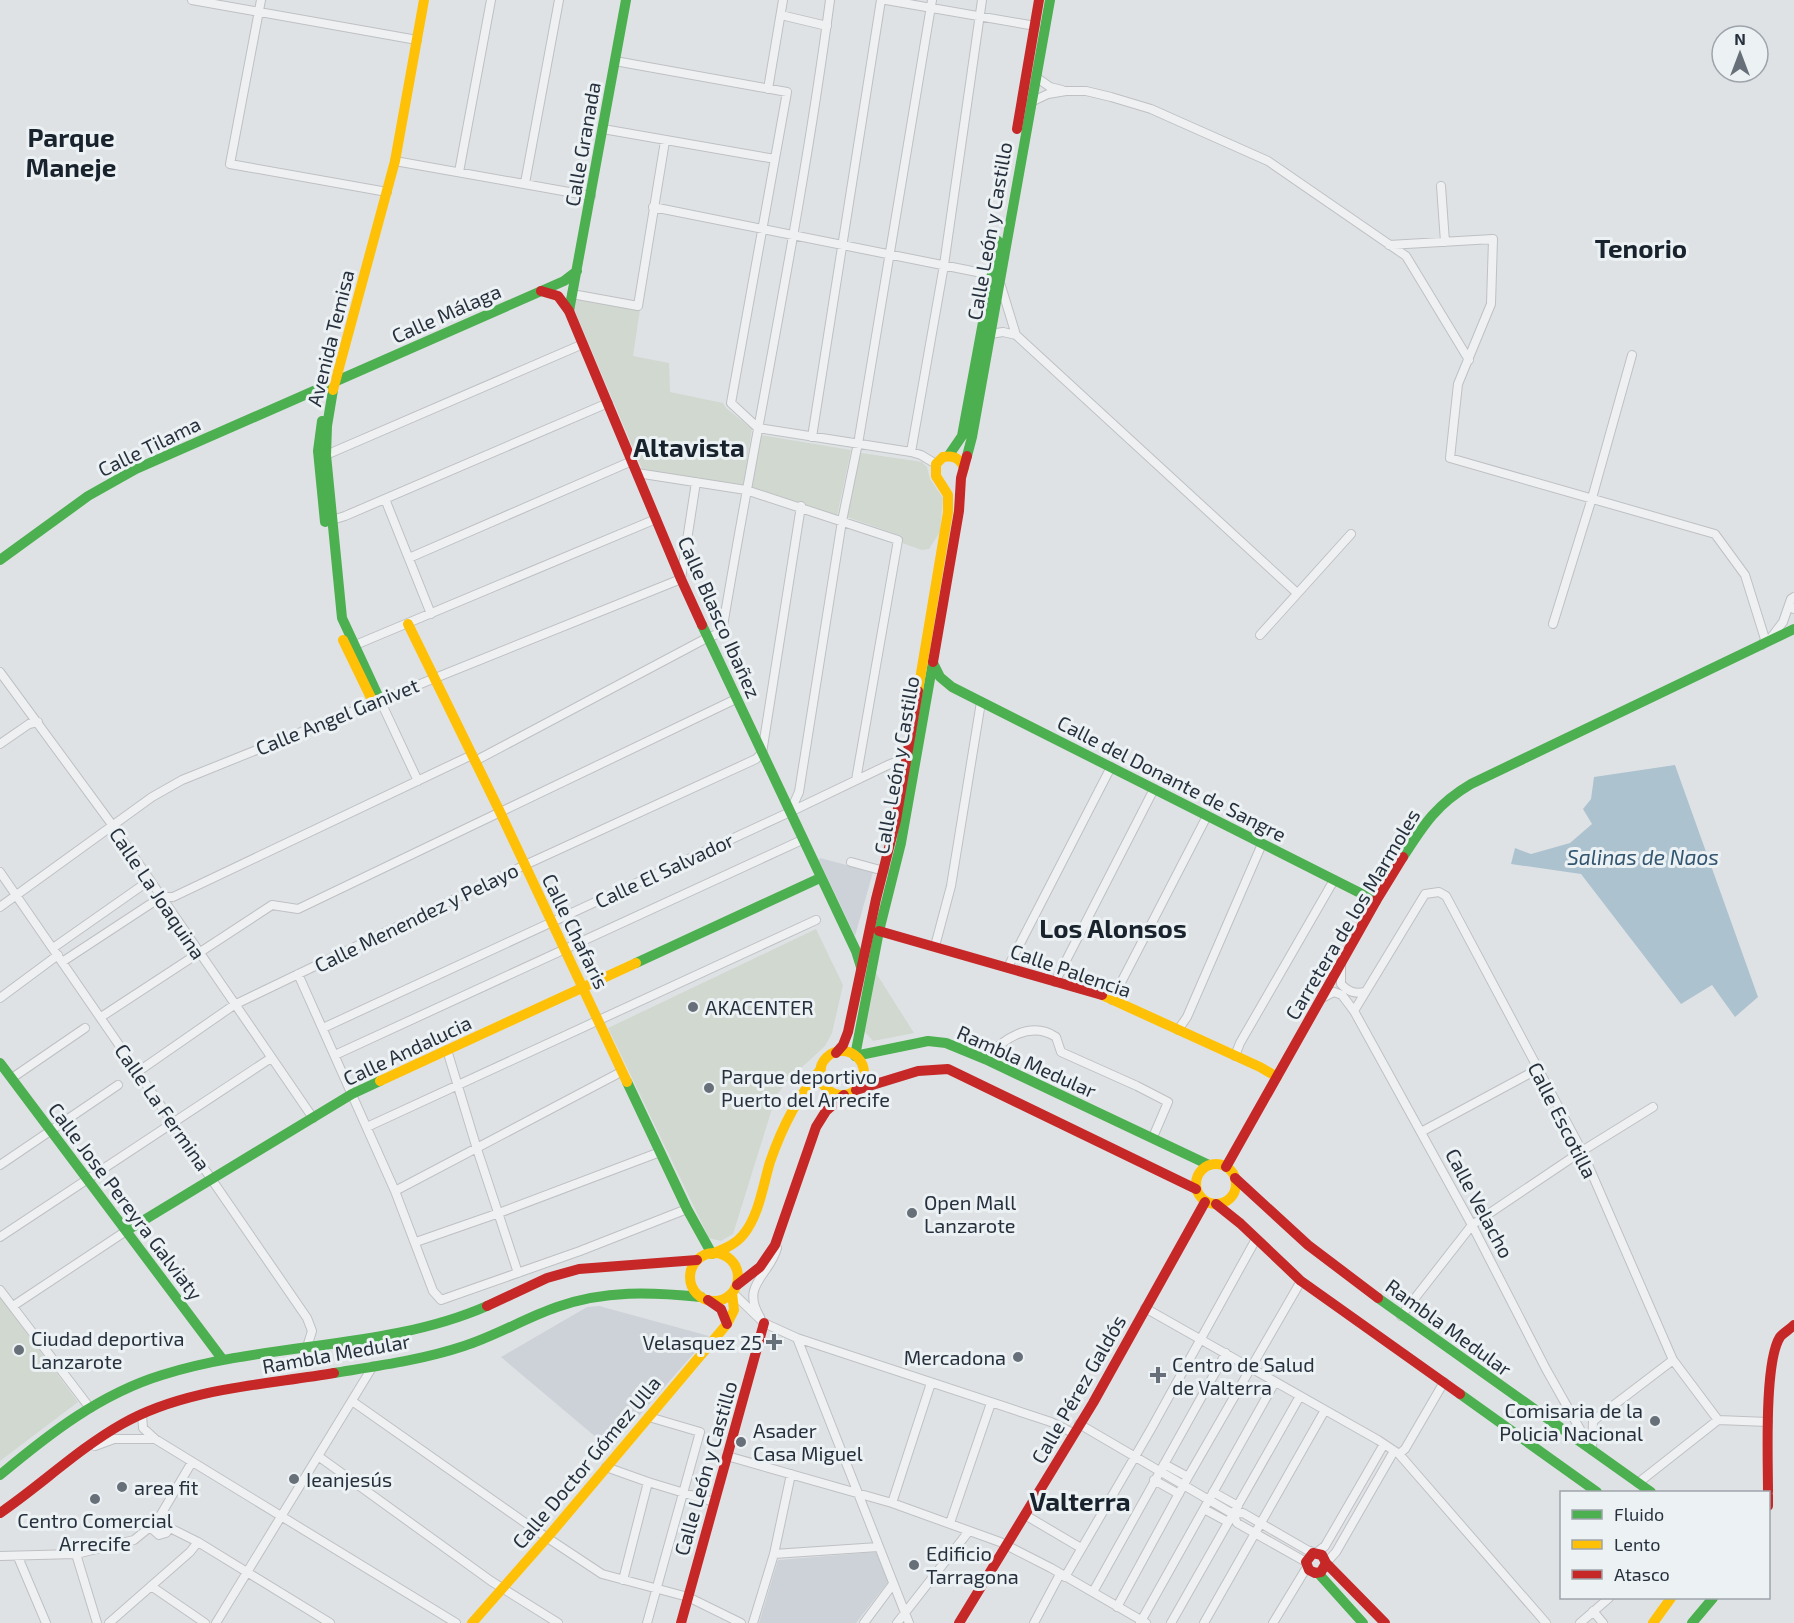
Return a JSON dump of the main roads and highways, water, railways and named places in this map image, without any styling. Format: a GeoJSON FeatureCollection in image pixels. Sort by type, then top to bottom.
{"type":"FeatureCollection","features":[{"type":"Feature","properties":{"kind":"main road","name":"Avenida Temisa"},"geometry":{"type":"LineString","coordinates":[[331,384],[326,454],[328,522],[335,619],[377,701],[342,618],[328,522],[318,444],[331,384],[395,161],[424,0]]}},
{"type":"Feature","properties":{"kind":"main road","name":"Calle Granada"},"geometry":{"type":"LineString","coordinates":[[569,311],[626,0]]}},
{"type":"Feature","properties":{"kind":"main road","name":"Calle León y Castillo"},"geometry":{"type":"LineString","coordinates":[[855,1056],[879,931],[901,843],[933,663],[959,511],[963,473],[972,437],[990,334],[995,278],[1040,0]]}},
{"type":"Feature","properties":{"kind":"main road","name":"Calle León y Castillo"},"geometry":{"type":"LineString","coordinates":[[949,455],[962,436],[1050,0]]}},
{"type":"Feature","properties":{"kind":"main road","name":"Calle Málaga"},"geometry":{"type":"LineString","coordinates":[[331,384],[564,281],[577,271]]}},
{"type":"Feature","properties":{"kind":"main road","name":"Calle Blasco Ibañez"},"geometry":{"type":"LineString","coordinates":[[541,291],[558,294],[569,311],[681,579],[856,951],[861,968]]}},
{"type":"Feature","properties":{"kind":"main road","name":"Calle Tilama"},"geometry":{"type":"LineString","coordinates":[[0,560],[88,496],[118,478],[331,384]]}},
{"type":"Feature","properties":{"kind":"main road"},"geometry":{"type":"LineString","coordinates":[[949,455],[957,458],[963,473],[948,485],[943,484],[936,476],[936,464],[949,455]]}},
{"type":"Feature","properties":{"kind":"main road","name":"Calle León y Castillo"},"geometry":{"type":"LineString","coordinates":[[836,1053],[843,1045],[848,1032],[891,845],[948,512],[948,495],[943,484]]}},
{"type":"Feature","properties":{"kind":"main road","name":"Calle Chafaris"},"geometry":{"type":"LineString","coordinates":[[408,624],[566,950],[621,1072],[687,1209],[712,1254]]}},
{"type":"Feature","properties":{"kind":"main road","name":"Carretera de los Marmoles"},"geometry":{"type":"LineString","coordinates":[[1226,1167],[1321,999],[1335,984],[1341,964],[1376,901],[1419,832],[1435,811],[1451,796],[1471,784],[1794,629]]}},
{"type":"Feature","properties":{"kind":"main road","name":"Calle del Donante de Sangre"},"geometry":{"type":"LineString","coordinates":[[933,663],[941,681],[952,687],[1376,901]]}},
{"type":"Feature","properties":{"kind":"main road"},"geometry":{"type":"LineString","coordinates":[[927,694],[933,687],[952,687]]}},
{"type":"Feature","properties":{"kind":"main road","name":"Calle Andalucia"},"geometry":{"type":"LineString","coordinates":[[126,1231],[352,1094],[820,878]]}},
{"type":"Feature","properties":{"kind":"main road","name":"Calle Palencia"},"geometry":{"type":"LineString","coordinates":[[879,931],[1112,1000],[1277,1077]]}},
{"type":"Feature","properties":{"kind":"main road"},"geometry":{"type":"LineString","coordinates":[[859,1037],[862,1044],[869,1049],[883,1051]]}},
{"type":"Feature","properties":{"kind":"main road","name":"Rambla Medular"},"geometry":{"type":"LineString","coordinates":[[855,1056],[928,1041],[946,1043],[985,1059],[1209,1165]]}},
{"type":"Feature","properties":{"kind":"main road"},"geometry":{"type":"LineString","coordinates":[[705,1299],[722,1300],[760,1267],[775,1245],[816,1127],[826,1111],[844,1095],[856,1090],[864,1076],[864,1068],[855,1056],[849,1053],[836,1053],[829,1056],[821,1069],[807,1082],[788,1113],[752,1222],[745,1234],[738,1243],[697,1260],[693,1266],[690,1279],[692,1287],[705,1299],[722,1309],[727,1324]]}},
{"type":"Feature","properties":{"kind":"main road","name":"Calle Jose Pereyra Galviaty"},"geometry":{"type":"LineString","coordinates":[[0,1063],[223,1360]]}},
{"type":"Feature","properties":{"kind":"main road"},"geometry":{"type":"LineString","coordinates":[[821,1069],[821,1077],[829,1090],[844,1095]]}},
{"type":"Feature","properties":{"kind":"main road","name":"Rambla Medular"},"geometry":{"type":"LineString","coordinates":[[856,1090],[928,1069],[948,1069],[1196,1189]]}},
{"type":"Feature","properties":{"kind":"main road"},"geometry":{"type":"LineString","coordinates":[[1211,1203],[1222,1203],[1232,1196],[1236,1184],[1235,1178],[1226,1167],[1215,1164],[1209,1165],[1200,1172],[1196,1189],[1211,1203],[1241,1224],[1301,1281],[1597,1491]]}},
{"type":"Feature","properties":{"kind":"main road","name":"Rambla Medular"},"geometry":{"type":"LineString","coordinates":[[1235,1178],[1308,1245],[1401,1316],[1650,1491]]}},
{"type":"Feature","properties":{"kind":"main road","name":"Calle Pérez Galdós"},"geometry":{"type":"LineString","coordinates":[[959,1623],[976,1599],[1145,1308],[1211,1203]]}},
{"type":"Feature","properties":{"kind":"main road"},"geometry":{"type":"LineString","coordinates":[[712,1254],[723,1255],[733,1263],[738,1276],[735,1289]]}},
{"type":"Feature","properties":{"kind":"main road","name":"Rambla Medular"},"geometry":{"type":"LineString","coordinates":[[0,1475],[60,1428],[90,1408],[137,1383],[169,1372],[223,1360],[443,1322],[499,1301],[560,1274],[584,1268],[697,1260]]}},
{"type":"Feature","properties":{"kind":"main road","name":"Calle Doctor Gómez Ulla"},"geometry":{"type":"LineString","coordinates":[[472,1623],[547,1538],[727,1324],[734,1315],[735,1289]]}},
{"type":"Feature","properties":{"kind":"main road","name":"Rambla Medular"},"geometry":{"type":"LineString","coordinates":[[0,1513],[108,1432],[142,1414],[193,1398],[373,1366],[465,1346],[556,1307],[590,1297],[613,1293],[655,1292],[705,1299]]}},
{"type":"Feature","properties":{"kind":"main road","name":"Calle León y Castillo"},"geometry":{"type":"LineString","coordinates":[[681,1623],[764,1323]]}},
{"type":"Feature","properties":{"kind":"main road"},"geometry":{"type":"LineString","coordinates":[[1768,1491],[1768,1422],[1772,1358],[1780,1337],[1794,1325]]}},
{"type":"Feature","properties":{"kind":"main road"},"geometry":{"type":"LineString","coordinates":[[1362,1623],[1318,1573],[1311,1572],[1306,1564],[1310,1554],[1322,1555],[1326,1563],[1385,1623]]}},
{"type":"Feature","properties":{"kind":"main road"},"geometry":{"type":"LineString","coordinates":[[1318,1573],[1324,1569],[1326,1563]]}},
{"type":"Feature","properties":{"kind":"main road"},"geometry":{"type":"LineString","coordinates":[[1664,1599],[1664,1609]]}},
{"type":"Feature","properties":{"kind":"main road"},"geometry":{"type":"LineString","coordinates":[[1653,1623],[1670,1599]]}},
{"type":"Feature","properties":{"kind":"main road"},"geometry":{"type":"LineString","coordinates":[[1692,1623],[1712,1599]]}},
{"type":"Feature","properties":{"kind":"water","name":"Salinas de Naos"},"geometry":{"type":"Polygon","coordinates":[[[1675,765],[1758,997],[1735,1017],[1712,985],[1681,1004],[1581,874],[1511,864],[1515,848],[1531,854],[1570,843],[1592,824],[1583,809],[1591,799],[1594,777],[1675,765]]]}},
{"type":"Feature","properties":{"kind":"place","name":"AKACENTER"},"geometry":{"type":"Point","coordinates":[693,1007]}},
{"type":"Feature","properties":{"kind":"place","name":"Parque deportivo Puerto del Arrecife"},"geometry":{"type":"Point","coordinates":[709,1088]}},
{"type":"Feature","properties":{"kind":"place","name":"Open Mall Lanzarote"},"geometry":{"type":"Point","coordinates":[912,1213]}},
{"type":"Feature","properties":{"kind":"place","name":"Velasquez 25"},"geometry":{"type":"Point","coordinates":[774,1342]}},
{"type":"Feature","properties":{"kind":"place","name":"Ciudad deportiva Lanzarote"},"geometry":{"type":"Point","coordinates":[19,1350]}},
{"type":"Feature","properties":{"kind":"place","name":"Mercadona"},"geometry":{"type":"Point","coordinates":[1018,1357]}},
{"type":"Feature","properties":{"kind":"place","name":"Centro de Salud de Valterra"},"geometry":{"type":"Point","coordinates":[1158,1375]}},
{"type":"Feature","properties":{"kind":"place","name":"Comisaria de la Policia Nacional"},"geometry":{"type":"Point","coordinates":[1655,1421]}},
{"type":"Feature","properties":{"kind":"place","name":"Asader Casa Miguel"},"geometry":{"type":"Point","coordinates":[741,1442]}},
{"type":"Feature","properties":{"kind":"place","name":"Ieanjesús"},"geometry":{"type":"Point","coordinates":[294,1479]}},
{"type":"Feature","properties":{"kind":"place","name":"area fit"},"geometry":{"type":"Point","coordinates":[122,1487]}},
{"type":"Feature","properties":{"kind":"place","name":"Centro Comercial Arrecife"},"geometry":{"type":"Point","coordinates":[95,1499]}},
{"type":"Feature","properties":{"kind":"place","name":"Edificio Tarragona"},"geometry":{"type":"Point","coordinates":[914,1565]}},
{"type":"Feature","properties":{"kind":"district","name":"Parque Maneje"},"geometry":{"type":"Point","coordinates":[71,151]}},
{"type":"Feature","properties":{"kind":"district","name":"Tenorio"},"geometry":{"type":"Point","coordinates":[1641,247]}},
{"type":"Feature","properties":{"kind":"district","name":"Altavista"},"geometry":{"type":"Point","coordinates":[689,446]}},
{"type":"Feature","properties":{"kind":"district","name":"Los Alonsos"},"geometry":{"type":"Point","coordinates":[1113,927]}},
{"type":"Feature","properties":{"kind":"district","name":"Valterra"},"geometry":{"type":"Point","coordinates":[1080,1500]}}]}
